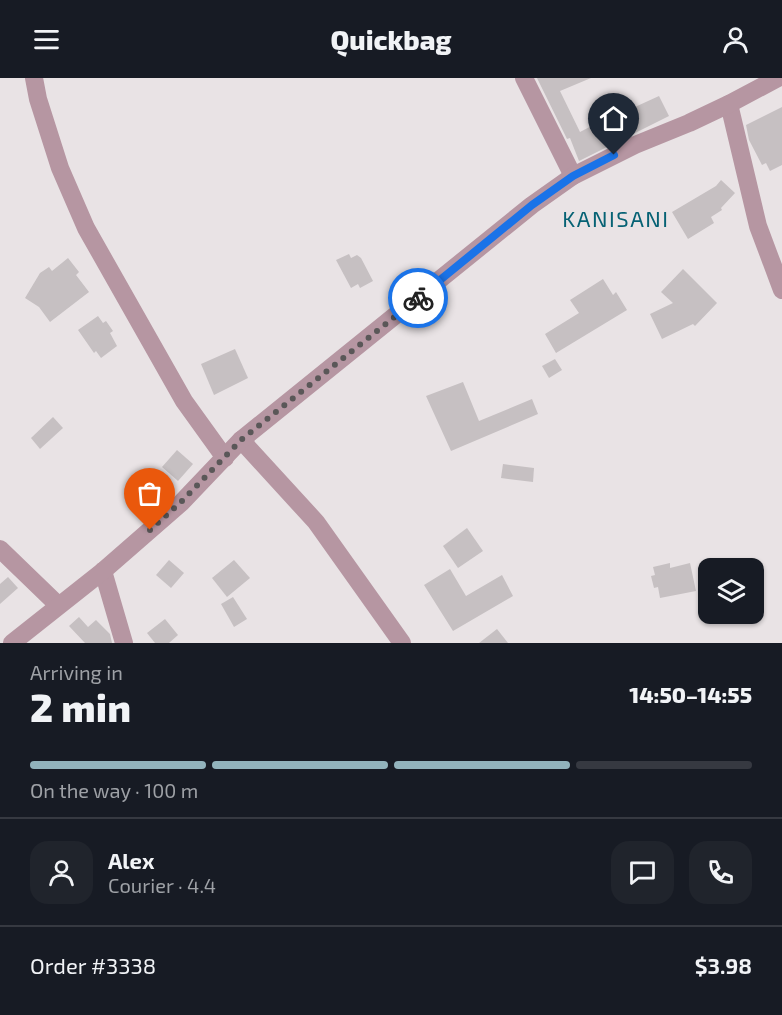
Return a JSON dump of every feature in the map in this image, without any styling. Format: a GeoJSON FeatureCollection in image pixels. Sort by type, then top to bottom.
{"type":"FeatureCollection","features":[{"type":"Feature","properties":{"kind":"street"},"geometry":{"type":"LineString","coordinates":[[34,78],[38,99],[60,168],[86,228],[184,401],[225,458]]}},
{"type":"Feature","properties":{"kind":"street"},"geometry":{"type":"LineString","coordinates":[[524,78],[573,176]]}},
{"type":"Feature","properties":{"kind":"street"},"geometry":{"type":"LineString","coordinates":[[12,643],[103,571],[181,502],[241,440],[532,205],[573,176],[635,145],[729,104],[778,78]]}},
{"type":"Feature","properties":{"kind":"street"},"geometry":{"type":"LineString","coordinates":[[729,104],[758,226],[782,291]]}},
{"type":"Feature","properties":{"kind":"street"},"geometry":{"type":"LineString","coordinates":[[241,440],[316,522],[402,643]]}},
{"type":"Feature","properties":{"kind":"street"},"geometry":{"type":"LineString","coordinates":[[0,549],[58,605]]}},
{"type":"Feature","properties":{"kind":"street"},"geometry":{"type":"LineString","coordinates":[[103,571],[124,643]]}},
{"type":"Feature","properties":{"kind":"building"},"geometry":{"type":"Polygon","coordinates":[[[537,78],[591,78],[560,91],[580,132],[603,120],[598,111],[619,101],[624,112],[659,96],[669,116],[579,161],[570,138],[567,139],[537,78]]]}},
{"type":"Feature","properties":{"kind":"building"},"geometry":{"type":"Polygon","coordinates":[[[782,107],[782,165],[770,171],[766,163],[762,165],[749,140],[746,125],[782,107]]]}},
{"type":"Feature","properties":{"kind":"building"},"geometry":{"type":"Polygon","coordinates":[[[721,180],[735,193],[721,208],[722,210],[711,217],[714,223],[688,239],[672,212],[716,186],[721,180]]]}},
{"type":"Feature","properties":{"kind":"building"},"geometry":{"type":"Polygon","coordinates":[[[349,254],[351,258],[357,255],[361,258],[373,281],[360,288],[358,284],[351,288],[336,260],[349,254]]]}},
{"type":"Feature","properties":{"kind":"building"},"geometry":{"type":"Polygon","coordinates":[[[68,258],[79,272],[76,275],[89,292],[50,322],[39,307],[25,298],[40,273],[49,267],[52,271],[68,258]]]}},
{"type":"Feature","properties":{"kind":"building"},"geometry":{"type":"Polygon","coordinates":[[[683,269],[717,303],[695,326],[693,324],[662,339],[650,314],[673,303],[661,292],[683,269]]]}},
{"type":"Feature","properties":{"kind":"building"},"geometry":{"type":"Polygon","coordinates":[[[603,279],[613,295],[616,292],[627,310],[556,353],[545,334],[579,313],[570,300],[603,279]]]}},
{"type":"Feature","properties":{"kind":"building"},"geometry":{"type":"Polygon","coordinates":[[[98,316],[103,323],[106,321],[113,331],[110,333],[117,346],[101,358],[96,351],[94,353],[78,330],[98,316]]]}},
{"type":"Feature","properties":{"kind":"building"},"geometry":{"type":"Polygon","coordinates":[[[235,349],[248,378],[214,395],[201,364],[235,349]]]}},
{"type":"Feature","properties":{"kind":"building"},"geometry":{"type":"Polygon","coordinates":[[[555,359],[562,370],[549,378],[542,366],[555,359]]]}},
{"type":"Feature","properties":{"kind":"building"},"geometry":{"type":"Polygon","coordinates":[[[463,382],[479,421],[532,399],[538,414],[451,451],[426,396],[463,382]]]}},
{"type":"Feature","properties":{"kind":"building"},"geometry":{"type":"Polygon","coordinates":[[[53,417],[63,428],[40,449],[31,438],[53,417]]]}},
{"type":"Feature","properties":{"kind":"building"},"geometry":{"type":"Polygon","coordinates":[[[177,450],[193,464],[178,481],[162,467],[177,450]]]}},
{"type":"Feature","properties":{"kind":"building"},"geometry":{"type":"Polygon","coordinates":[[[503,464],[534,468],[533,482],[501,478],[503,464]]]}},
{"type":"Feature","properties":{"kind":"building"},"geometry":{"type":"Polygon","coordinates":[[[467,528],[483,551],[458,568],[443,546],[467,528]]]}},
{"type":"Feature","properties":{"kind":"building"},"geometry":{"type":"Polygon","coordinates":[[[169,560],[184,573],[171,588],[156,575],[169,560]]]}},
{"type":"Feature","properties":{"kind":"building"},"geometry":{"type":"Polygon","coordinates":[[[234,560],[250,578],[227,597],[212,578],[234,560]]]}},
{"type":"Feature","properties":{"kind":"building"},"geometry":{"type":"Polygon","coordinates":[[[670,563],[670,568],[690,563],[696,591],[660,598],[658,587],[654,588],[651,576],[655,575],[653,567],[670,563]]]}},
{"type":"Feature","properties":{"kind":"building"},"geometry":{"type":"Polygon","coordinates":[[[450,569],[466,596],[502,575],[513,596],[453,631],[424,585],[450,569]]]}},
{"type":"Feature","properties":{"kind":"building"},"geometry":{"type":"Polygon","coordinates":[[[8,577],[18,588],[0,604],[0,584],[8,577]]]}},
{"type":"Feature","properties":{"kind":"building"},"geometry":{"type":"Polygon","coordinates":[[[233,597],[247,619],[234,627],[221,604],[233,597]]]}},
{"type":"Feature","properties":{"kind":"building"},"geometry":{"type":"Polygon","coordinates":[[[79,617],[88,627],[96,620],[110,634],[112,643],[85,643],[69,626],[79,617]]]}},
{"type":"Feature","properties":{"kind":"building"},"geometry":{"type":"Polygon","coordinates":[[[165,619],[178,635],[169,643],[155,643],[147,633],[165,619]]]}},
{"type":"Feature","properties":{"kind":"building"},"geometry":{"type":"Polygon","coordinates":[[[497,629],[508,643],[479,643],[497,629]]]}},
{"type":"Feature","properties":{"kind":"way so far"},"geometry":{"type":"LineString","coordinates":[[150,530],[181,502],[241,440],[418,298]]}},
{"type":"Feature","properties":{"kind":"district","name":"KANISANI"},"geometry":{"type":"Point","coordinates":[616,218]}},
{"type":"Feature","properties":{"kind":"route"},"geometry":{"type":"LineString","coordinates":[[418,298],[532,205],[573,176],[614,155]]}}]}
